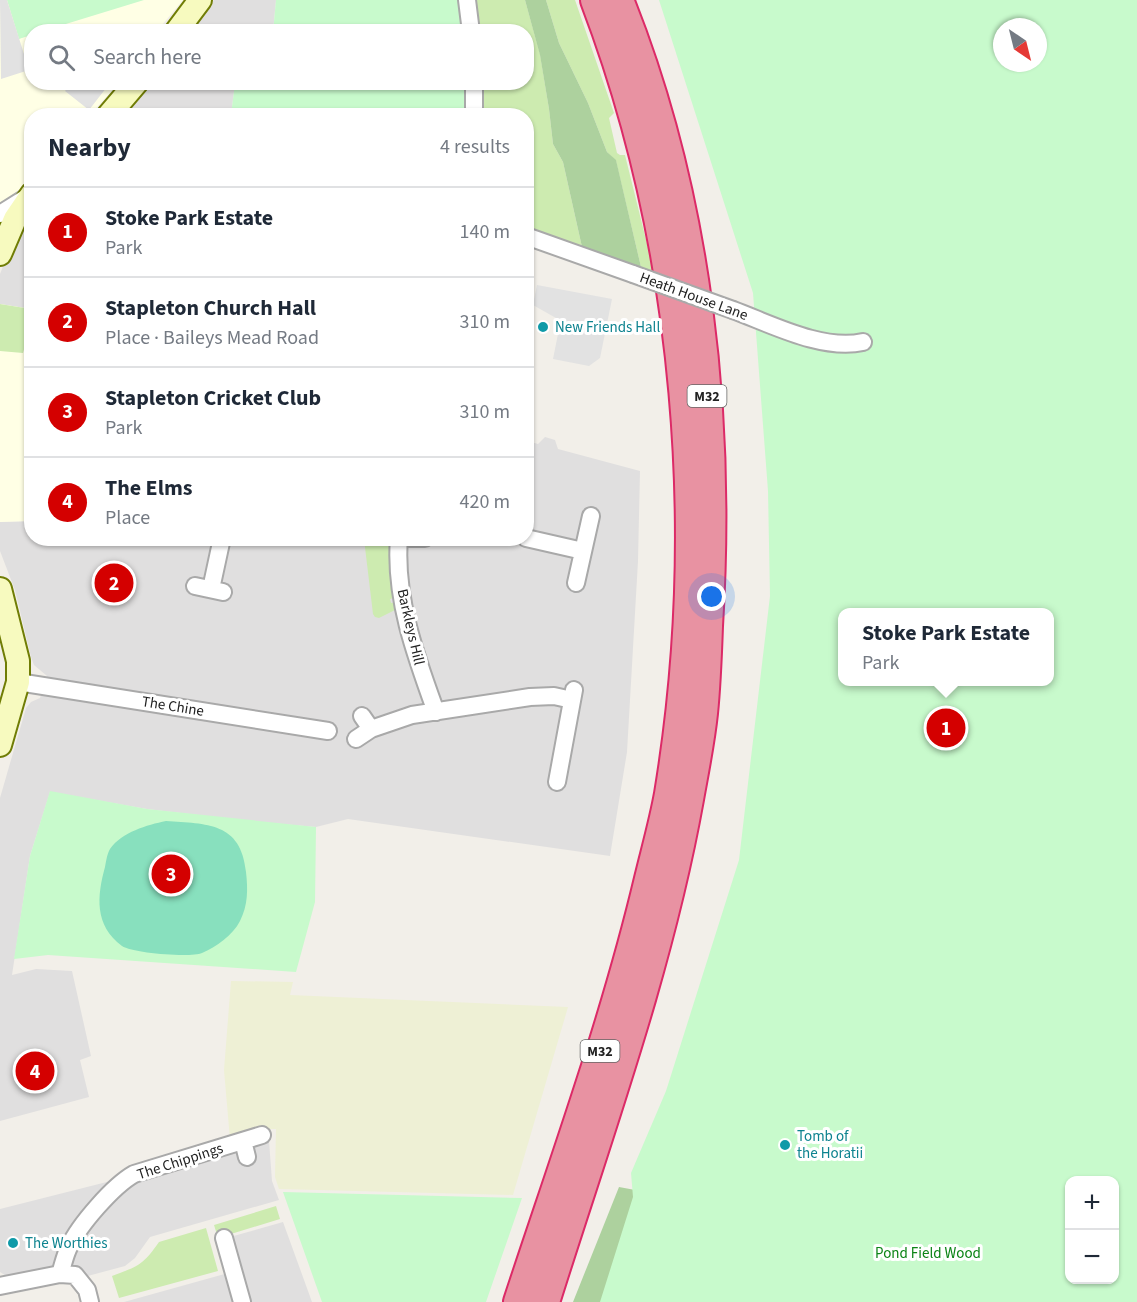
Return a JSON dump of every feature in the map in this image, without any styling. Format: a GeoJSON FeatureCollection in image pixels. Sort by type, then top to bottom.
{"type":"FeatureCollection","features":[{"type":"Feature","properties":{"kind":"highway","name":"M32"},"geometry":{"type":"LineString","coordinates":[[518,1302],[612,1016],[637,928],[669,796],[680,713],[691,571],[689,469],[683,386],[666,254],[639,134],[612,44],[595,0]]}},
{"type":"Feature","properties":{"kind":"highway","name":"M32"},"geometry":{"type":"LineString","coordinates":[[545,1302],[658,936],[689,801],[703,713],[711,587],[710,447],[706,384],[689,247],[665,142],[632,33],[618,0]]}},
{"type":"Feature","properties":{"kind":"main road"},"geometry":{"type":"LineString","coordinates":[[182,24],[200,0]]}},
{"type":"Feature","properties":{"kind":"main road"},"geometry":{"type":"LineString","coordinates":[[115,108],[130,90]]}},
{"type":"Feature","properties":{"kind":"main road"},"geometry":{"type":"LineString","coordinates":[[2,241],[24,206]]}},
{"type":"Feature","properties":{"kind":"main road"},"geometry":{"type":"LineString","coordinates":[[0,589],[18,661],[18,682],[0,745]]}},
{"type":"Feature","properties":{"kind":"street"},"geometry":{"type":"LineString","coordinates":[[467,0],[470,24]]}},
{"type":"Feature","properties":{"kind":"street"},"geometry":{"type":"LineString","coordinates":[[474,90],[474,108]]}},
{"type":"Feature","properties":{"kind":"street"},"geometry":{"type":"LineString","coordinates":[[0,214],[24,199]]}},
{"type":"Feature","properties":{"kind":"street","name":"Heath House Lane"},"geometry":{"type":"LineString","coordinates":[[534,239],[822,342],[842,345],[862,342]]}},
{"type":"Feature","properties":{"kind":"street"},"geometry":{"type":"LineString","coordinates":[[576,583],[591,516]]}},
{"type":"Feature","properties":{"kind":"street"},"geometry":{"type":"LineString","coordinates":[[534,540],[583,551]]}},
{"type":"Feature","properties":{"kind":"street"},"geometry":{"type":"LineString","coordinates":[[209,589],[220,546]]}},
{"type":"Feature","properties":{"kind":"street","name":"Barkleys Hill"},"geometry":{"type":"LineString","coordinates":[[401,546],[400,581],[405,614],[415,654],[436,712]]}},
{"type":"Feature","properties":{"kind":"street","name":"The Chine"},"geometry":{"type":"LineString","coordinates":[[18,682],[328,731]]}},
{"type":"Feature","properties":{"kind":"street"},"geometry":{"type":"LineString","coordinates":[[356,740],[367,723],[530,697],[573,695],[557,782]]}},
{"type":"Feature","properties":{"kind":"street","name":"The Chippings"},"geometry":{"type":"LineString","coordinates":[[60,1274],[76,1234],[120,1183],[134,1174],[245,1149],[262,1135]]}},
{"type":"Feature","properties":{"kind":"street"},"geometry":{"type":"LineString","coordinates":[[224,1238],[239,1261],[242,1302]]}},
{"type":"Feature","properties":{"kind":"street"},"geometry":{"type":"LineString","coordinates":[[0,1286],[60,1274],[75,1275],[87,1290],[90,1302]]}},
{"type":"Feature","properties":{"kind":"shaded area"},"geometry":{"type":"Polygon","coordinates":[[[0,0],[183,0],[163,24],[24,24],[24,90],[113,90],[96,108],[24,108],[24,187],[0,203],[0,0]]]}},
{"type":"Feature","properties":{"kind":"shaded area"},"geometry":{"type":"Polygon","coordinates":[[[0,0],[7,0],[24,54],[24,72],[1,79],[0,0]]]}},
{"type":"Feature","properties":{"kind":"shaded area"},"geometry":{"type":"Polygon","coordinates":[[[214,0],[276,0],[274,24],[194,24],[214,0]]]}},
{"type":"Feature","properties":{"kind":"shaded area"},"geometry":{"type":"Polygon","coordinates":[[[105,90],[91,108],[86,108],[65,91],[105,90]]]}},
{"type":"Feature","properties":{"kind":"shaded area"},"geometry":{"type":"Polygon","coordinates":[[[138,90],[234,90],[232,108],[123,108],[138,90]]]}},
{"type":"Feature","properties":{"kind":"shaded area"},"geometry":{"type":"Polygon","coordinates":[[[24,216],[24,308],[0,304],[0,274],[24,216]]]}},
{"type":"Feature","properties":{"kind":"shaded area"},"geometry":{"type":"Polygon","coordinates":[[[537,285],[612,299],[600,358],[589,366],[553,359],[558,334],[556,333],[563,322],[534,306],[537,285]]]}},
{"type":"Feature","properties":{"kind":"shaded area"},"geometry":{"type":"Polygon","coordinates":[[[0,304],[24,308],[24,521],[0,522],[0,304]]]}},
{"type":"Feature","properties":{"kind":"shaded area"},"geometry":{"type":"Polygon","coordinates":[[[545,437],[555,440],[558,449],[640,471],[638,561],[627,752],[610,856],[348,819],[316,827],[249,821],[147,809],[50,792],[30,856],[12,975],[36,969],[72,971],[91,1056],[80,1060],[89,1097],[0,1121],[0,798],[26,708],[31,702],[40,698],[47,676],[34,665],[31,657],[15,590],[0,551],[0,522],[24,521],[24,546],[534,546],[534,443],[538,444],[545,437]]]}},
{"type":"Feature","properties":{"kind":"shaded area"},"geometry":{"type":"Polygon","coordinates":[[[231,981],[293,982],[290,995],[568,1007],[513,1195],[279,1189],[275,1177],[276,1129],[258,1129],[230,1139],[224,1070],[231,981]]]}},
{"type":"Feature","properties":{"kind":"shaded area"},"geometry":{"type":"Polygon","coordinates":[[[269,1141],[272,1181],[279,1200],[150,1237],[135,1258],[125,1266],[84,1277],[8,1277],[0,1272],[0,1209],[269,1141]]]}},
{"type":"Feature","properties":{"kind":"shaded area"},"geometry":{"type":"Polygon","coordinates":[[[283,1222],[312,1302],[124,1302],[239,1270],[230,1237],[283,1222]]]}},
{"type":"Feature","properties":{"kind":"green space"},"geometry":{"type":"Polygon","coordinates":[[[7,0],[144,0],[66,24],[24,24],[24,37],[19,39],[7,0]]]}},
{"type":"Feature","properties":{"kind":"green space"},"geometry":{"type":"Polygon","coordinates":[[[276,0],[459,0],[461,24],[274,24],[276,0]]]}},
{"type":"Feature","properties":{"kind":"green space"},"geometry":{"type":"Polygon","coordinates":[[[472,0],[525,0],[532,24],[475,24],[472,0]]]}},
{"type":"Feature","properties":{"kind":"green space"},"geometry":{"type":"Polygon","coordinates":[[[525,0],[546,0],[559,43],[588,103],[607,152],[616,160],[641,267],[582,247],[563,162],[553,144],[540,55],[534,24],[532,24],[525,0]]]}},
{"type":"Feature","properties":{"kind":"green space"},"geometry":{"type":"Polygon","coordinates":[[[546,0],[575,0],[614,113],[609,118],[617,153],[625,155],[654,272],[641,267],[616,161],[607,152],[588,103],[559,43],[546,0]]]}},
{"type":"Feature","properties":{"kind":"green space","name":"Pond Field Wood"},"geometry":{"type":"Polygon","coordinates":[[[659,0],[1137,0],[1137,1302],[600,1302],[633,1197],[631,1173],[666,1091],[739,860],[770,596],[768,491],[753,293],[659,0]]]}},
{"type":"Feature","properties":{"kind":"green space"},"geometry":{"type":"Polygon","coordinates":[[[534,32],[540,54],[553,144],[563,162],[582,247],[534,230],[534,108],[480,108],[479,90],[534,90],[534,32]]]}},
{"type":"Feature","properties":{"kind":"green space"},"geometry":{"type":"Polygon","coordinates":[[[234,90],[464,90],[465,108],[232,108],[234,90]]]}},
{"type":"Feature","properties":{"kind":"green space"},"geometry":{"type":"Polygon","coordinates":[[[0,304],[24,308],[23,353],[0,351],[0,304]]]}},
{"type":"Feature","properties":{"kind":"green space"},"geometry":{"type":"Polygon","coordinates":[[[365,546],[392,546],[397,597],[390,599],[391,603],[398,602],[395,610],[379,618],[373,614],[365,546]]]}},
{"type":"Feature","properties":{"kind":"green space"},"geometry":{"type":"Polygon","coordinates":[[[50,791],[147,809],[316,827],[315,902],[296,972],[48,955],[14,959],[30,856],[50,791]]]}},
{"type":"Feature","properties":{"kind":"green space"},"geometry":{"type":"Polygon","coordinates":[[[166,821],[195,823],[219,829],[237,843],[243,856],[247,891],[243,915],[229,936],[202,953],[174,955],[128,949],[113,938],[102,919],[100,889],[110,849],[128,834],[166,821]]]}},
{"type":"Feature","properties":{"kind":"green space"},"geometry":{"type":"Polygon","coordinates":[[[619,1187],[646,1192],[610,1302],[573,1302],[619,1187]]]}},
{"type":"Feature","properties":{"kind":"green space"},"geometry":{"type":"Polygon","coordinates":[[[283,1192],[522,1198],[486,1302],[322,1302],[283,1192]]]}},
{"type":"Feature","properties":{"kind":"green space"},"geometry":{"type":"Polygon","coordinates":[[[276,1206],[280,1219],[218,1238],[214,1225],[276,1206]]]}},
{"type":"Feature","properties":{"kind":"green space"},"geometry":{"type":"Polygon","coordinates":[[[206,1228],[218,1271],[119,1298],[112,1276],[140,1264],[159,1242],[206,1228]]]}},
{"type":"Feature","properties":{"kind":"place","name":"New Friends Hall"},"geometry":{"type":"Point","coordinates":[543,327]}},
{"type":"Feature","properties":{"kind":"place","name":"Stapleton Church Hall"},"geometry":{"type":"Point","coordinates":[114,583]}},
{"type":"Feature","properties":{"kind":"place","name":"Stoke Park Estate"},"geometry":{"type":"Point","coordinates":[946,728]}},
{"type":"Feature","properties":{"kind":"place","name":"Stapleton Cricket Club"},"geometry":{"type":"Point","coordinates":[171,874]}},
{"type":"Feature","properties":{"kind":"place","name":"The Elms"},"geometry":{"type":"Point","coordinates":[35,1071]}},
{"type":"Feature","properties":{"kind":"place","name":"Tomb of the Horatii"},"geometry":{"type":"Point","coordinates":[785,1145]}},
{"type":"Feature","properties":{"kind":"place","name":"The Worthies"},"geometry":{"type":"Point","coordinates":[13,1243]}}]}
